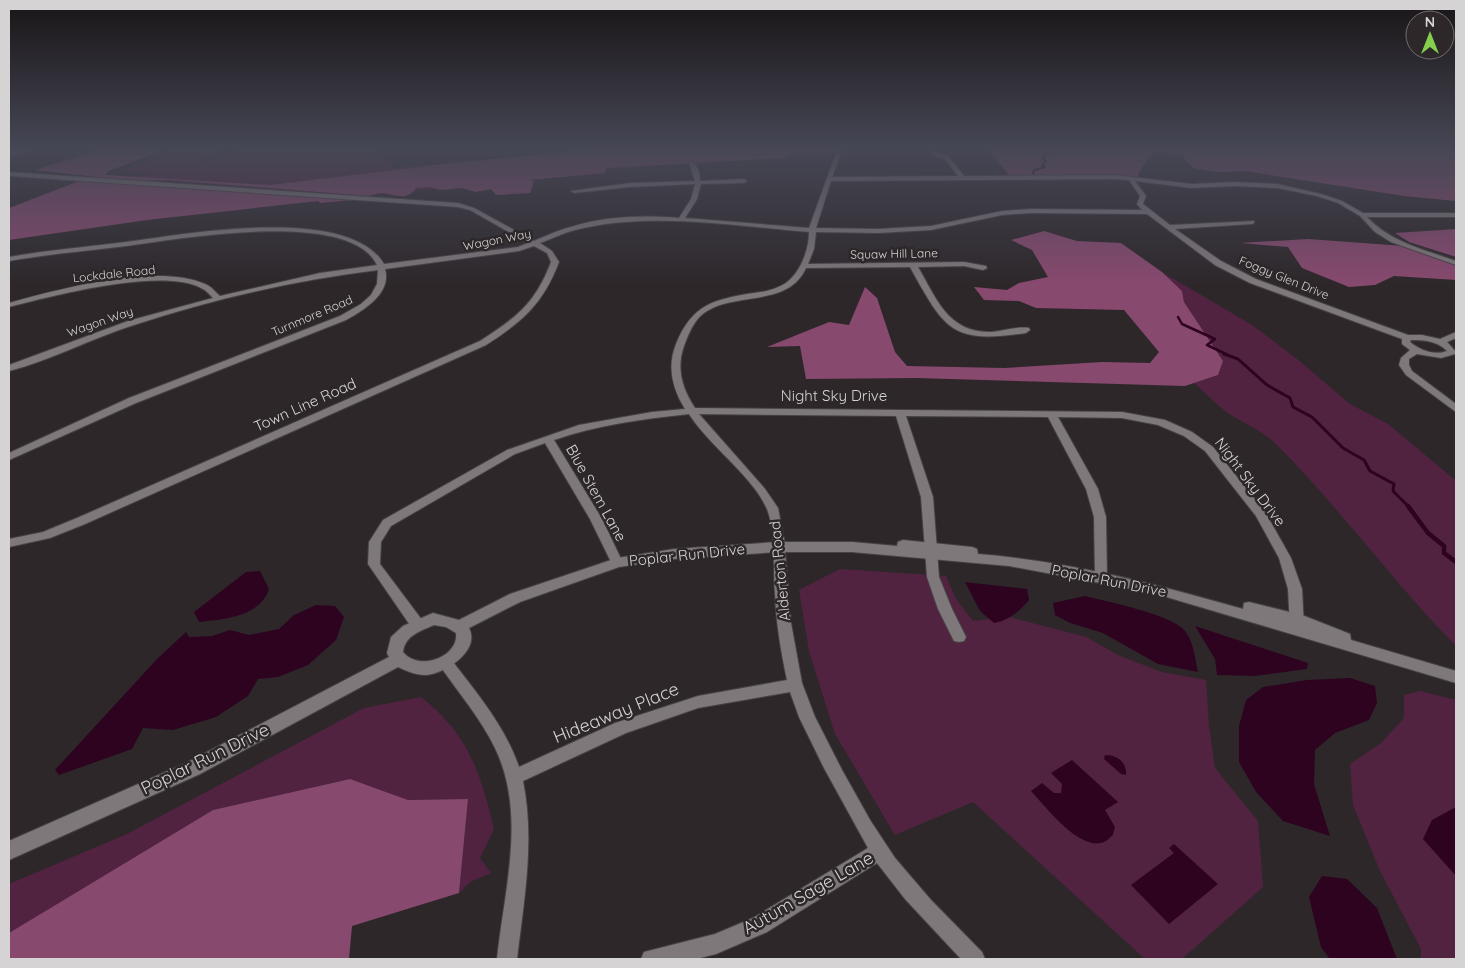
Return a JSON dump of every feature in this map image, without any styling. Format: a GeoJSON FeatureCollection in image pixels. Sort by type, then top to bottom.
{"type":"FeatureCollection","features":[{"type":"Feature","properties":{"kind":"street","name":"Town Line Road"},"geometry":{"type":"LineString","coordinates":[[9,543],[46,535],[81,521],[483,343],[518,320],[531,308],[548,283],[555,262],[550,252],[472,209],[458,205],[306,194]]}},
{"type":"Feature","properties":{"kind":"street"},"geometry":{"type":"LineString","coordinates":[[680,219],[696,194]]}},
{"type":"Feature","properties":{"kind":"street"},"geometry":{"type":"LineString","coordinates":[[805,266],[813,230],[812,225],[823,194]]}},
{"type":"Feature","properties":{"kind":"street"},"geometry":{"type":"LineString","coordinates":[[1143,194],[1140,204],[1147,212]]}},
{"type":"Feature","properties":{"kind":"street"},"geometry":{"type":"LineString","coordinates":[[1314,194],[1331,198],[1362,215],[1377,231],[1393,241],[1456,263]]}},
{"type":"Feature","properties":{"kind":"street","name":"Wagon Way"},"geometry":{"type":"LineString","coordinates":[[9,368],[97,335],[218,299],[320,275],[491,255],[536,244],[573,228],[599,222],[642,218],[680,219],[813,230],[878,231],[931,228],[1002,213],[1030,210],[1147,212]]}},
{"type":"Feature","properties":{"kind":"street","name":"Foggy Glen Drive"},"geometry":{"type":"LineString","coordinates":[[1147,212],[1218,263],[1239,274],[1407,338],[1417,337],[1439,342]]}},
{"type":"Feature","properties":{"kind":"street"},"geometry":{"type":"LineString","coordinates":[[1362,215],[1456,215]]}},
{"type":"Feature","properties":{"kind":"street"},"geometry":{"type":"LineString","coordinates":[[1169,227],[1252,222]]}},
{"type":"Feature","properties":{"kind":"street"},"geometry":{"type":"LineString","coordinates":[[9,258],[226,232],[288,231],[316,233],[350,240],[374,254],[382,268]]}},
{"type":"Feature","properties":{"kind":"street","name":"Squaw Hill Lane"},"geometry":{"type":"LineString","coordinates":[[805,266],[964,264],[983,268]]}},
{"type":"Feature","properties":{"kind":"street"},"geometry":{"type":"LineString","coordinates":[[914,265],[941,315],[949,324],[980,335],[997,336],[1026,330]]}},
{"type":"Feature","properties":{"kind":"street","name":"Alderton Road"},"geometry":{"type":"LineString","coordinates":[[805,266],[795,280],[779,289],[714,305],[702,310],[694,318],[677,355],[675,367],[679,387],[705,431],[765,496],[774,510],[782,603],[795,685],[836,776],[880,851],[936,919],[974,959]]}},
{"type":"Feature","properties":{"kind":"street","name":"Turnmore Road"},"geometry":{"type":"LineString","coordinates":[[9,457],[56,433],[140,397],[343,318],[362,307],[374,296],[382,282],[382,268]]}},
{"type":"Feature","properties":{"kind":"street","name":"Lockdale Road"},"geometry":{"type":"LineString","coordinates":[[9,305],[72,289],[141,280],[170,280],[193,283],[203,286],[218,299]]}},
{"type":"Feature","properties":{"kind":"street"},"geometry":{"type":"LineString","coordinates":[[1439,342],[1456,335]]}},
{"type":"Feature","properties":{"kind":"street"},"geometry":{"type":"LineString","coordinates":[[1407,338],[1405,342],[1416,350],[1432,355],[1453,355],[1452,350],[1439,342]]}},
{"type":"Feature","properties":{"kind":"street"},"geometry":{"type":"LineString","coordinates":[[1416,350],[1405,358],[1404,365],[1409,373],[1456,409]]}},
{"type":"Feature","properties":{"kind":"street","name":"Night Sky Drive"},"geometry":{"type":"LineString","coordinates":[[417,624],[374,564],[375,542],[387,523],[511,452],[579,428],[615,420],[693,411],[1051,414],[1142,417],[1168,425],[1200,442],[1230,475],[1274,536],[1285,558],[1295,589],[1297,624]]}},
{"type":"Feature","properties":{"kind":"street"},"geometry":{"type":"LineString","coordinates":[[900,412],[926,497],[933,577],[944,609],[959,637]]}},
{"type":"Feature","properties":{"kind":"street"},"geometry":{"type":"LineString","coordinates":[[1051,414],[1092,489],[1100,517],[1101,578]]}},
{"type":"Feature","properties":{"kind":"street","name":"Blue Stem Lane"},"geometry":{"type":"LineString","coordinates":[[548,439],[596,519],[617,563]]}},
{"type":"Feature","properties":{"kind":"street","name":"Poplar Run Drive"},"geometry":{"type":"LineString","coordinates":[[460,626],[515,598],[617,563],[674,554],[778,547],[931,551],[1153,588],[1218,606],[1297,624],[1378,654],[1456,677]]}},
{"type":"Feature","properties":{"kind":"street"},"geometry":{"type":"LineString","coordinates":[[433,619],[449,620],[460,626],[464,635],[463,644],[456,654],[445,662],[431,668],[417,669],[405,666],[397,660],[395,650],[398,641],[405,631],[417,624],[433,619]]}},
{"type":"Feature","properties":{"kind":"street","name":"Poplar Run Drive"},"geometry":{"type":"LineString","coordinates":[[9,851],[194,768],[397,660]]}},
{"type":"Feature","properties":{"kind":"street"},"geometry":{"type":"LineString","coordinates":[[445,662],[490,725],[514,777],[518,816],[519,868],[508,959]]}},
{"type":"Feature","properties":{"kind":"street","name":"Hideaway Place"},"geometry":{"type":"LineString","coordinates":[[514,777],[621,728],[698,702],[795,685]]}},
{"type":"Feature","properties":{"kind":"street","name":"Autum Sage Lane"},"geometry":{"type":"LineString","coordinates":[[651,959],[668,957],[716,944],[760,925],[880,851]]}},
{"type":"Feature","properties":{"kind":"shaded area"},"geometry":{"type":"Polygon","coordinates":[[[45,194],[291,194],[362,199],[320,203],[318,201],[147,220],[9,240],[9,208],[45,194]]]}},
{"type":"Feature","properties":{"kind":"shaded area"},"geometry":{"type":"Polygon","coordinates":[[[340,194],[381,194],[364,196],[340,194]]]}},
{"type":"Feature","properties":{"kind":"shaded area"},"geometry":{"type":"Polygon","coordinates":[[[346,194],[376,194],[369,196],[346,194]]]}},
{"type":"Feature","properties":{"kind":"shaded area"},"geometry":{"type":"Polygon","coordinates":[[[388,194],[410,194],[399,196],[388,194]]]}},
{"type":"Feature","properties":{"kind":"shaded area"},"geometry":{"type":"Polygon","coordinates":[[[1392,194],[1456,194],[1456,201],[1392,194]]]}},
{"type":"Feature","properties":{"kind":"shaded area"},"geometry":{"type":"Polygon","coordinates":[[[1456,229],[1456,257],[1409,242],[1395,233],[1456,229]]]}},
{"type":"Feature","properties":{"kind":"shaded area"},"geometry":{"type":"Polygon","coordinates":[[[1044,231],[1077,241],[1121,243],[1162,272],[1182,291],[1184,302],[1223,361],[1218,375],[1185,386],[916,378],[806,379],[800,346],[767,347],[829,322],[849,325],[865,287],[877,298],[895,352],[907,366],[1004,368],[1102,362],[1150,363],[1159,352],[1124,310],[1036,308],[1019,301],[984,300],[974,287],[1007,290],[1019,283],[1048,277],[1032,250],[1011,240],[1044,231]]]}},
{"type":"Feature","properties":{"kind":"shaded area"},"geometry":{"type":"Polygon","coordinates":[[[1308,239],[1404,246],[1456,263],[1456,280],[1394,276],[1375,285],[1349,287],[1302,268],[1288,247],[1240,243],[1308,239]]]}},
{"type":"Feature","properties":{"kind":"shaded area"},"geometry":{"type":"Polygon","coordinates":[[[1162,272],[1252,325],[1297,359],[1350,404],[1388,424],[1456,481],[1456,646],[1410,596],[1300,468],[1272,440],[1226,412],[1194,383],[1218,375],[1223,361],[1184,302],[1182,291],[1162,272]]]}},
{"type":"Feature","properties":{"kind":"shaded area"},"geometry":{"type":"Polygon","coordinates":[[[840,569],[946,576],[956,599],[973,621],[1009,617],[1086,637],[1120,656],[1162,672],[1206,680],[1209,726],[1215,768],[1258,821],[1263,887],[1182,959],[1145,959],[973,802],[895,835],[835,734],[809,651],[799,590],[840,569]]]}},
{"type":"Feature","properties":{"kind":"shaded area"},"geometry":{"type":"Polygon","coordinates":[[[260,571],[269,589],[258,606],[230,618],[199,622],[194,612],[246,572],[260,571]]]}},
{"type":"Feature","properties":{"kind":"shaded area"},"geometry":{"type":"Polygon","coordinates":[[[965,582],[1027,589],[1029,600],[1013,615],[994,623],[980,611],[965,582]]]}},
{"type":"Feature","properties":{"kind":"shaded area"},"geometry":{"type":"Polygon","coordinates":[[[1085,596],[1138,609],[1178,625],[1188,635],[1194,651],[1198,672],[1158,664],[1103,633],[1070,623],[1055,615],[1053,603],[1085,596]]]}},
{"type":"Feature","properties":{"kind":"shaded area"},"geometry":{"type":"Polygon","coordinates":[[[316,605],[335,606],[344,617],[336,640],[308,665],[278,677],[258,679],[248,696],[216,717],[173,730],[143,728],[132,749],[59,775],[55,770],[157,659],[186,632],[189,637],[212,636],[230,630],[249,635],[279,629],[294,615],[316,605]]]}},
{"type":"Feature","properties":{"kind":"shaded area"},"geometry":{"type":"Polygon","coordinates":[[[1195,626],[1308,663],[1307,669],[1255,676],[1217,675],[1215,659],[1195,626]]]}},
{"type":"Feature","properties":{"kind":"shaded area"},"geometry":{"type":"Polygon","coordinates":[[[1350,678],[1375,686],[1377,703],[1369,720],[1335,733],[1315,750],[1314,784],[1330,836],[1283,821],[1256,792],[1239,762],[1239,726],[1246,700],[1263,687],[1307,680],[1350,678]]]}},
{"type":"Feature","properties":{"kind":"shaded area"},"geometry":{"type":"Polygon","coordinates":[[[1420,691],[1456,700],[1456,959],[1421,959],[1421,949],[1380,871],[1353,805],[1350,764],[1381,743],[1404,718],[1404,695],[1420,691]]]}},
{"type":"Feature","properties":{"kind":"shaded area"},"geometry":{"type":"Polygon","coordinates":[[[421,697],[437,711],[462,740],[477,772],[494,829],[480,858],[491,873],[470,882],[459,893],[468,799],[408,800],[350,779],[213,810],[9,933],[9,884],[127,834],[364,708],[421,697]]]}},
{"type":"Feature","properties":{"kind":"shaded area"},"geometry":{"type":"Polygon","coordinates":[[[1105,755],[1113,756],[1120,760],[1125,766],[1126,775],[1121,774],[1104,759],[1105,755]]]}},
{"type":"Feature","properties":{"kind":"shaded area"},"geometry":{"type":"Polygon","coordinates":[[[1072,760],[1118,802],[1105,810],[1115,827],[1113,835],[1104,842],[1085,841],[1074,834],[1054,817],[1031,791],[1042,783],[1054,793],[1061,793],[1062,784],[1051,773],[1072,760]]]}},
{"type":"Feature","properties":{"kind":"shaded area"},"geometry":{"type":"Polygon","coordinates":[[[350,779],[408,800],[468,799],[459,893],[352,926],[349,959],[9,959],[9,933],[213,810],[350,779]]]}},
{"type":"Feature","properties":{"kind":"shaded area"},"geometry":{"type":"Polygon","coordinates":[[[1456,807],[1456,876],[1423,839],[1432,820],[1456,807]]]}},
{"type":"Feature","properties":{"kind":"shaded area"},"geometry":{"type":"Polygon","coordinates":[[[1174,844],[1218,884],[1169,924],[1131,885],[1174,853],[1169,848],[1174,844]]]}},
{"type":"Feature","properties":{"kind":"shaded area"},"geometry":{"type":"Polygon","coordinates":[[[1322,876],[1347,879],[1377,908],[1397,959],[1330,959],[1321,947],[1309,897],[1322,876]]]}},
{"type":"Feature","properties":{"kind":"waterway"},"geometry":{"type":"LineString","coordinates":[[1178,317],[1182,324],[1215,339],[1207,345],[1228,355]]}},
{"type":"Feature","properties":{"kind":"waterway"},"geometry":{"type":"LineString","coordinates":[[1224,354],[1238,359],[1267,385],[1290,398],[1293,407],[1312,417],[1343,448],[1364,460],[1370,471],[1394,484],[1393,491],[1408,506]]}},
{"type":"Feature","properties":{"kind":"waterway"},"geometry":{"type":"LineString","coordinates":[[1408,506],[1428,533],[1444,546],[1444,553],[1456,562]]}}]}
